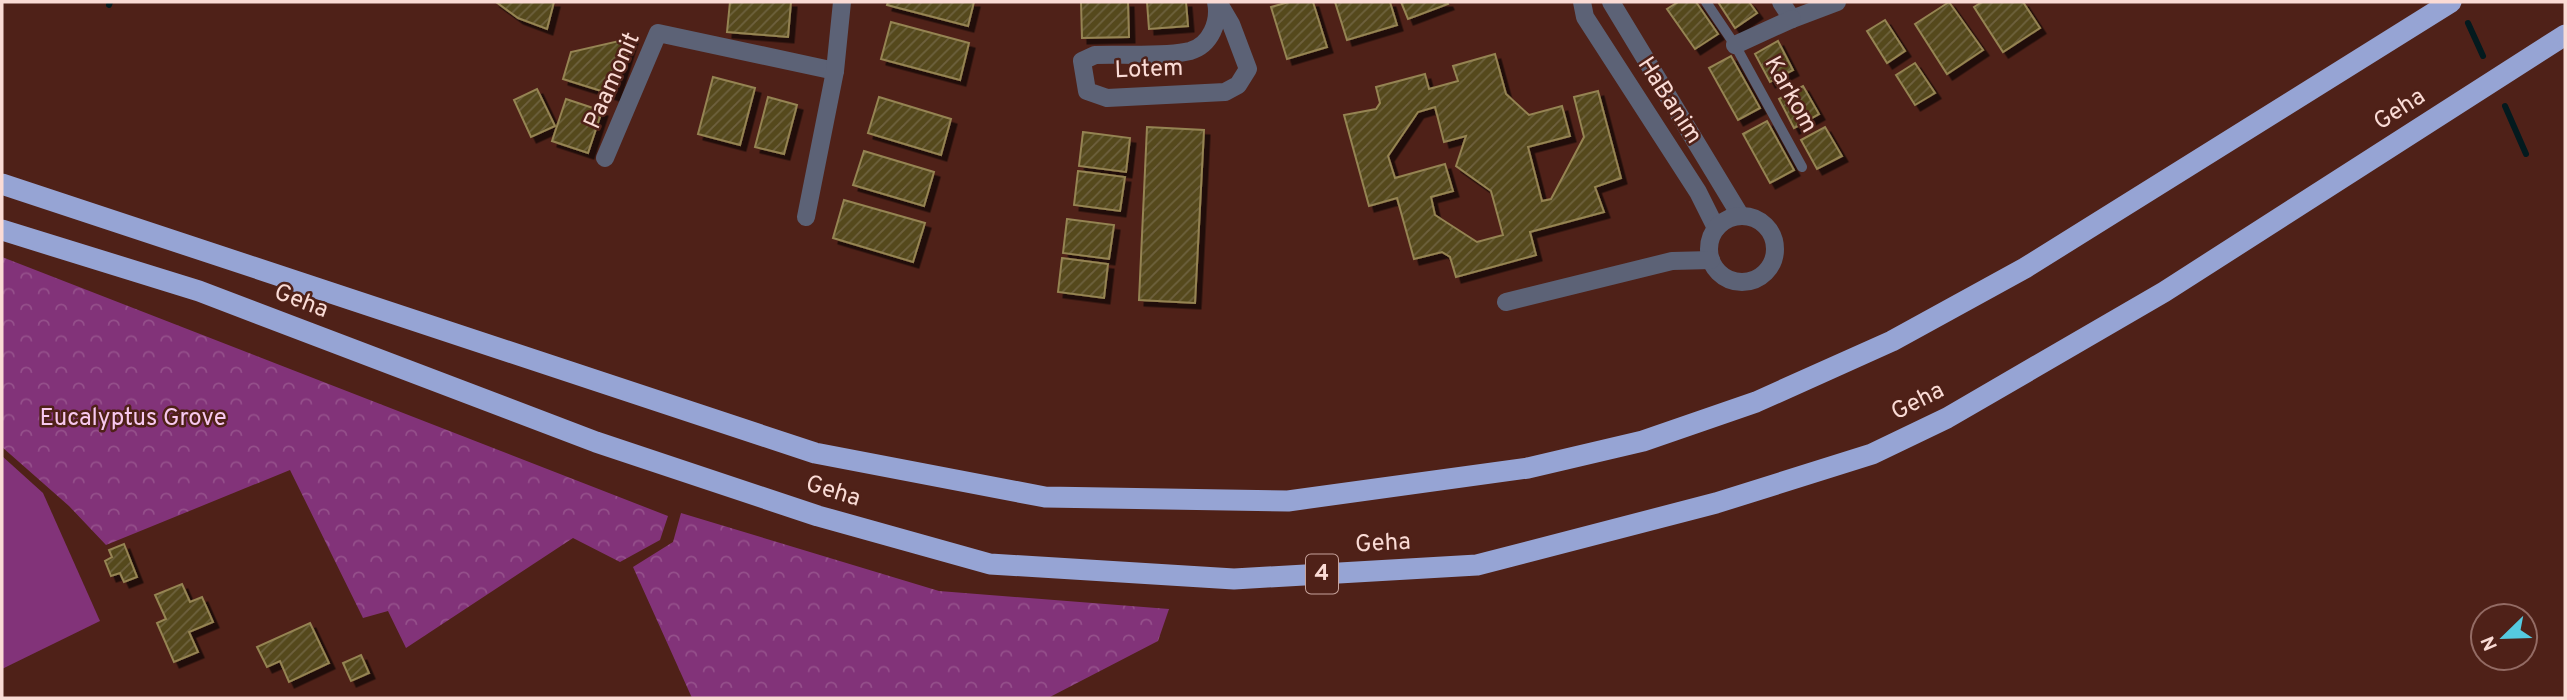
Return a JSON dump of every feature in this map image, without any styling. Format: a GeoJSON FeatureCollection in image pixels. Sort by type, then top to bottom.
{"type":"FeatureCollection","features":[{"type":"Feature","properties":{"kind":"highway","name":"Geha"},"geometry":{"type":"LineString","coordinates":[[2,184],[815,453],[1045,497],[1288,501],[1528,468],[1643,441],[1756,402],[1892,341],[2025,268],[2451,2]]}},
{"type":"Feature","properties":{"kind":"highway","name":"Geha"},"geometry":{"type":"LineString","coordinates":[[2,230],[199,291],[609,446],[818,516],[990,564],[1234,579],[1477,565],[1716,503],[1872,454],[1947,418],[2164,292],[2565,35]]}},
{"type":"Feature","properties":{"kind":"street"},"geometry":{"type":"LineString","coordinates":[[806,216],[835,72],[842,2]]}},
{"type":"Feature","properties":{"kind":"street","name":"Lotem"},"geometry":{"type":"LineString","coordinates":[[1217,2],[1231,23],[1248,69],[1238,85],[1225,92],[1107,98],[1087,90],[1082,61],[1095,55],[1191,51],[1211,38],[1218,13],[1217,2]]}},
{"type":"Feature","properties":{"kind":"street","name":"HaBanim"},"geometry":{"type":"LineString","coordinates":[[1582,2],[1585,17],[1698,191],[1716,228]]}},
{"type":"Feature","properties":{"kind":"street","name":"HaBanim"},"geometry":{"type":"LineString","coordinates":[[1611,2],[1740,215]]}},
{"type":"Feature","properties":{"kind":"street","name":"Karkom"},"geometry":{"type":"LineString","coordinates":[[1781,2],[1792,19]]}},
{"type":"Feature","properties":{"kind":"street","name":"Karkom"},"geometry":{"type":"LineString","coordinates":[[1735,45],[1837,2]]}},
{"type":"Feature","properties":{"kind":"street","name":"Paamonit"},"geometry":{"type":"LineString","coordinates":[[606,158],[658,33],[835,72]]}},
{"type":"Feature","properties":{"kind":"street"},"geometry":{"type":"LineString","coordinates":[[1740,215],[1751,216],[1769,229],[1774,239],[1773,262],[1758,278],[1736,282],[1725,278],[1711,260],[1710,238],[1723,221],[1740,215]]}},
{"type":"Feature","properties":{"kind":"street"},"geometry":{"type":"LineString","coordinates":[[1506,302],[1672,261],[1711,260]]}},
{"type":"Feature","properties":{"kind":"lane","name":"Karkom"},"geometry":{"type":"LineString","coordinates":[[1706,2],[1735,45],[1802,167]]}},
{"type":"Feature","properties":{"kind":"green space","name":"Eucalyptus Grove"},"geometry":{"type":"Polygon","coordinates":[[[2,257],[668,516],[660,540],[620,562],[573,538],[406,648],[388,611],[363,618],[290,470],[106,545],[69,506],[2,447],[2,257]]]}},
{"type":"Feature","properties":{"kind":"green space"},"geometry":{"type":"Polygon","coordinates":[[[2,456],[43,493],[100,621],[2,669],[2,456]]]}},
{"type":"Feature","properties":{"kind":"green space"},"geometry":{"type":"Polygon","coordinates":[[[681,513],[939,591],[1169,609],[1158,641],[1048,698],[692,698],[633,567],[673,542],[681,513]]]}},
{"type":"Feature","properties":{"kind":"building"},"geometry":{"type":"Polygon","coordinates":[[[496,2],[554,2],[547,29],[518,18],[496,2]]]}},
{"type":"Feature","properties":{"kind":"building"},"geometry":{"type":"Polygon","coordinates":[[[730,2],[791,2],[788,37],[727,32],[730,2]]]}},
{"type":"Feature","properties":{"kind":"building"},"geometry":{"type":"Polygon","coordinates":[[[888,2],[974,2],[968,26],[887,5],[888,2]]]}},
{"type":"Feature","properties":{"kind":"building"},"geometry":{"type":"Polygon","coordinates":[[[1081,2],[1128,2],[1129,37],[1082,38],[1081,2]]]}},
{"type":"Feature","properties":{"kind":"building"},"geometry":{"type":"Polygon","coordinates":[[[1147,2],[1186,2],[1188,26],[1149,29],[1147,2]]]}},
{"type":"Feature","properties":{"kind":"building"},"geometry":{"type":"Polygon","coordinates":[[[1289,2],[1313,2],[1327,47],[1287,59],[1271,7],[1289,2]]]}},
{"type":"Feature","properties":{"kind":"building"},"geometry":{"type":"Polygon","coordinates":[[[1335,2],[1390,2],[1397,25],[1347,40],[1335,2]]]}},
{"type":"Feature","properties":{"kind":"building"},"geometry":{"type":"Polygon","coordinates":[[[1401,2],[1447,2],[1448,4],[1408,19],[1401,2]]]}},
{"type":"Feature","properties":{"kind":"building"},"geometry":{"type":"Polygon","coordinates":[[[1678,2],[1696,2],[1718,34],[1695,49],[1667,9],[1678,2]]]}},
{"type":"Feature","properties":{"kind":"building"},"geometry":{"type":"Polygon","coordinates":[[[1718,2],[1749,2],[1757,13],[1735,28],[1718,2]]]}},
{"type":"Feature","properties":{"kind":"building"},"geometry":{"type":"Polygon","coordinates":[[[1949,2],[1983,50],[1947,74],[1915,24],[1949,2]]]}},
{"type":"Feature","properties":{"kind":"building"},"geometry":{"type":"Polygon","coordinates":[[[1982,2],[2023,2],[2040,28],[2003,52],[1974,7],[1982,2]]]}},
{"type":"Feature","properties":{"kind":"building"},"geometry":{"type":"Polygon","coordinates":[[[1885,20],[1905,51],[1887,63],[1867,31],[1885,20]]]}},
{"type":"Feature","properties":{"kind":"building"},"geometry":{"type":"Polygon","coordinates":[[[891,22],[969,43],[960,80],[881,59],[891,22]]]}},
{"type":"Feature","properties":{"kind":"building"},"geometry":{"type":"Polygon","coordinates":[[[632,38],[614,95],[563,79],[571,52],[632,38]]]}},
{"type":"Feature","properties":{"kind":"building"},"geometry":{"type":"Polygon","coordinates":[[[1778,41],[1793,70],[1770,82],[1755,54],[1778,41]]]}},
{"type":"Feature","properties":{"kind":"building"},"geometry":{"type":"Polygon","coordinates":[[[1495,54],[1506,94],[1529,115],[1562,106],[1570,136],[1528,147],[1542,201],[1551,199],[1584,137],[1574,97],[1598,91],[1621,178],[1595,187],[1604,212],[1530,232],[1536,255],[1456,277],[1450,257],[1442,252],[1414,259],[1397,198],[1369,206],[1344,115],[1376,109],[1380,103],[1376,87],[1425,74],[1429,89],[1458,81],[1453,66],[1495,54]],[[1435,107],[1418,112],[1388,156],[1395,178],[1445,164],[1453,191],[1431,197],[1435,215],[1477,242],[1503,235],[1491,191],[1456,166],[1466,136],[1444,142],[1435,107]]]}},
{"type":"Feature","properties":{"kind":"building"},"geometry":{"type":"Polygon","coordinates":[[[1731,56],[1760,108],[1738,120],[1709,68],[1731,56]]]}},
{"type":"Feature","properties":{"kind":"building"},"geometry":{"type":"Polygon","coordinates":[[[1915,63],[1935,93],[1915,105],[1896,75],[1915,63]]]}},
{"type":"Feature","properties":{"kind":"building"},"geometry":{"type":"Polygon","coordinates":[[[713,77],[755,88],[740,145],[698,134],[713,77]]]}},
{"type":"Feature","properties":{"kind":"building"},"geometry":{"type":"Polygon","coordinates":[[[1803,86],[1819,114],[1794,128],[1779,99],[1803,86]]]}},
{"type":"Feature","properties":{"kind":"building"},"geometry":{"type":"Polygon","coordinates":[[[537,89],[555,126],[531,137],[514,100],[537,89]]]}},
{"type":"Feature","properties":{"kind":"building"},"geometry":{"type":"Polygon","coordinates":[[[768,97],[797,105],[784,154],[755,147],[768,97]]]}},
{"type":"Feature","properties":{"kind":"building"},"geometry":{"type":"Polygon","coordinates":[[[879,97],[951,119],[941,155],[868,133],[879,97]]]}},
{"type":"Feature","properties":{"kind":"building"},"geometry":{"type":"Polygon","coordinates":[[[566,99],[602,111],[588,153],[552,141],[566,99]]]}},
{"type":"Feature","properties":{"kind":"building"},"geometry":{"type":"Polygon","coordinates":[[[1767,121],[1794,170],[1770,183],[1743,134],[1767,121]]]}},
{"type":"Feature","properties":{"kind":"building"},"geometry":{"type":"Polygon","coordinates":[[[1147,127],[1204,130],[1195,303],[1139,300],[1147,127]]]}},
{"type":"Feature","properties":{"kind":"building"},"geometry":{"type":"Polygon","coordinates":[[[1825,127],[1842,156],[1817,169],[1801,140],[1825,127]]]}},
{"type":"Feature","properties":{"kind":"building"},"geometry":{"type":"Polygon","coordinates":[[[1083,132],[1130,138],[1126,172],[1079,166],[1083,132]]]}},
{"type":"Feature","properties":{"kind":"building"},"geometry":{"type":"Polygon","coordinates":[[[864,151],[934,172],[924,206],[853,185],[864,151]]]}},
{"type":"Feature","properties":{"kind":"building"},"geometry":{"type":"Polygon","coordinates":[[[1078,171],[1125,177],[1120,211],[1074,205],[1078,171]]]}},
{"type":"Feature","properties":{"kind":"building"},"geometry":{"type":"Polygon","coordinates":[[[844,200],[925,223],[913,262],[833,238],[844,200]]]}},
{"type":"Feature","properties":{"kind":"building"},"geometry":{"type":"Polygon","coordinates":[[[1067,219],[1114,225],[1109,259],[1063,253],[1067,219]]]}},
{"type":"Feature","properties":{"kind":"building"},"geometry":{"type":"Polygon","coordinates":[[[1062,258],[1108,264],[1104,298],[1058,292],[1062,258]]]}},
{"type":"Feature","properties":{"kind":"building"},"geometry":{"type":"Polygon","coordinates":[[[124,544],[137,577],[124,582],[120,573],[111,576],[105,561],[112,557],[109,550],[124,544]]]}},
{"type":"Feature","properties":{"kind":"building"},"geometry":{"type":"Polygon","coordinates":[[[182,584],[190,602],[202,597],[213,622],[189,632],[198,652],[174,662],[157,623],[166,619],[155,595],[182,584]]]}},
{"type":"Feature","properties":{"kind":"building"},"geometry":{"type":"Polygon","coordinates":[[[310,623],[329,663],[289,682],[280,661],[267,667],[257,647],[310,623]]]}},
{"type":"Feature","properties":{"kind":"building"},"geometry":{"type":"Polygon","coordinates":[[[361,655],[369,673],[351,681],[343,663],[361,655]]]}},
{"type":"Feature","properties":{"kind":"waterway"},"geometry":{"type":"LineString","coordinates":[[2468,23],[2483,56]]}},
{"type":"Feature","properties":{"kind":"waterway"},"geometry":{"type":"LineString","coordinates":[[2505,106],[2526,154]]}}]}
